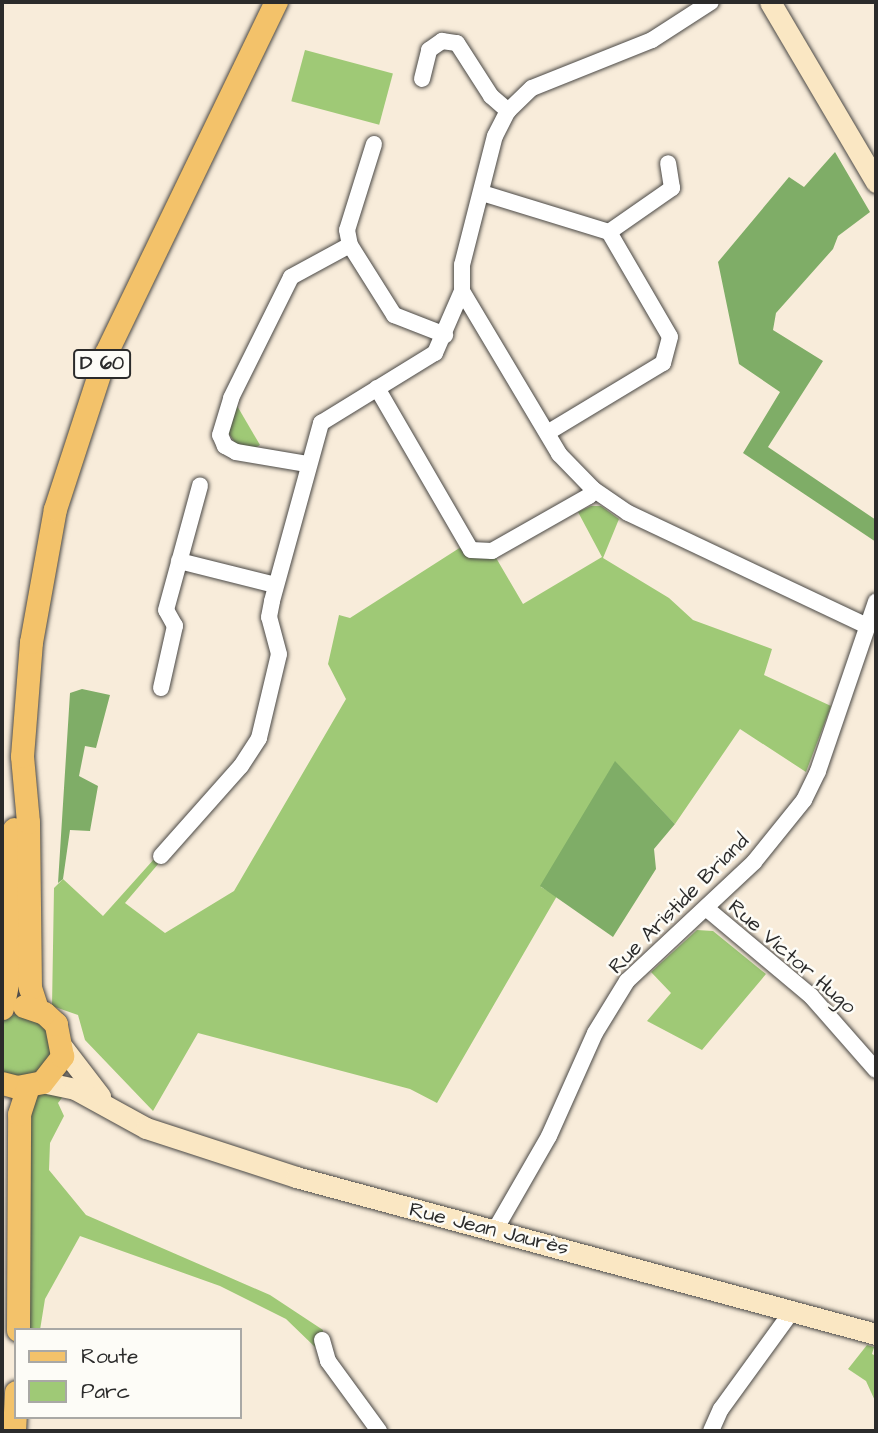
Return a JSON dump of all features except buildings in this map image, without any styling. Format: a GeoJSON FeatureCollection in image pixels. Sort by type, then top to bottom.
{"type":"FeatureCollection","features":[{"type":"Feature","properties":{"kind":"main road","name":"D 60"},"geometry":{"type":"LineString","coordinates":[[2,1009],[8,979],[15,800],[40,581],[78,431],[106,353],[145,267],[276,2]]}},
{"type":"Feature","properties":{"kind":"main road"},"geometry":{"type":"LineString","coordinates":[[770,2],[876,182]]}},
{"type":"Feature","properties":{"kind":"main road","name":"D 60"},"geometry":{"type":"LineString","coordinates":[[22,756],[28,822],[30,988],[37,1009]]}},
{"type":"Feature","properties":{"kind":"main road"},"geometry":{"type":"LineString","coordinates":[[2,1009],[18,1006],[37,1009],[56,1024],[63,1048],[108,1105]]}},
{"type":"Feature","properties":{"kind":"main road"},"geometry":{"type":"LineString","coordinates":[[18,1328],[19,1114],[35,1085],[59,1064],[63,1048]]}},
{"type":"Feature","properties":{"kind":"main road"},"geometry":{"type":"LineString","coordinates":[[2,1083],[35,1085]]}},
{"type":"Feature","properties":{"kind":"main road","name":"Rue Jean Jaurès"},"geometry":{"type":"LineString","coordinates":[[35,1085],[75,1089],[146,1128],[226,1156],[876,1334]]}},
{"type":"Feature","properties":{"kind":"street"},"geometry":{"type":"LineString","coordinates":[[161,856],[241,766],[258,738],[279,654],[269,617],[307,464],[321,423],[435,353],[462,291],[462,265],[495,136],[508,111],[532,88],[652,40],[711,2]]}},
{"type":"Feature","properties":{"kind":"street"},"geometry":{"type":"LineString","coordinates":[[422,79],[429,50],[442,41],[457,43],[491,96],[508,111]]}},
{"type":"Feature","properties":{"kind":"street"},"geometry":{"type":"LineString","coordinates":[[374,144],[347,230],[350,245],[394,315],[445,335]]}},
{"type":"Feature","properties":{"kind":"street"},"geometry":{"type":"LineString","coordinates":[[609,232],[672,188],[668,163]]}},
{"type":"Feature","properties":{"kind":"street"},"geometry":{"type":"LineString","coordinates":[[482,193],[609,232],[670,337],[671,348],[663,363],[547,433]]}},
{"type":"Feature","properties":{"kind":"street"},"geometry":{"type":"LineString","coordinates":[[307,464],[236,452],[225,446],[220,435],[231,398],[291,277],[350,245]]}},
{"type":"Feature","properties":{"kind":"street"},"geometry":{"type":"LineString","coordinates":[[462,291],[559,454],[593,489],[628,513],[700,544],[867,626]]}},
{"type":"Feature","properties":{"kind":"street"},"geometry":{"type":"LineString","coordinates":[[377,388],[471,550],[492,551],[589,496],[593,489]]}},
{"type":"Feature","properties":{"kind":"street"},"geometry":{"type":"LineString","coordinates":[[161,688],[175,626],[166,610],[200,486]]}},
{"type":"Feature","properties":{"kind":"street"},"geometry":{"type":"LineString","coordinates":[[179,561],[274,593]]}},
{"type":"Feature","properties":{"kind":"street","name":"Rue Aristide Briand"},"geometry":{"type":"LineString","coordinates":[[495,1230],[545,1143],[596,1033],[627,981],[754,862],[804,800],[818,771],[876,601]]}},
{"type":"Feature","properties":{"kind":"street","name":"Rue Victor Hugo"},"geometry":{"type":"LineString","coordinates":[[706,908],[811,996],[876,1070]]}},
{"type":"Feature","properties":{"kind":"street"},"geometry":{"type":"LineString","coordinates":[[711,1431],[722,1409],[793,1310]]}},
{"type":"Feature","properties":{"kind":"street"},"geometry":{"type":"LineString","coordinates":[[322,1340],[328,1362],[379,1431]]}},
{"type":"Feature","properties":{"kind":"green space"},"geometry":{"type":"Polygon","coordinates":[[[305,50],[393,74],[379,125],[291,101],[305,50]]]}},
{"type":"Feature","properties":{"kind":"green space"},"geometry":{"type":"Polygon","coordinates":[[[835,152],[870,212],[838,236],[833,249],[776,313],[773,330],[823,361],[768,447],[876,520],[876,542],[743,453],[780,392],[739,364],[718,262],[789,177],[804,187],[835,152]]]}},
{"type":"Feature","properties":{"kind":"green space"},"geometry":{"type":"Polygon","coordinates":[[[236,404],[260,445],[252,450],[238,447],[227,431],[236,404]]]}},
{"type":"Feature","properties":{"kind":"green space"},"geometry":{"type":"Polygon","coordinates":[[[591,506],[601,506],[619,519],[603,558],[669,598],[693,620],[772,649],[764,675],[831,706],[806,772],[740,729],[675,824],[615,762],[541,887],[557,896],[437,1103],[410,1089],[198,1033],[153,1111],[85,1040],[78,1015],[52,1006],[54,888],[63,879],[103,916],[155,858],[159,863],[125,903],[165,933],[234,891],[346,699],[328,664],[339,615],[350,618],[461,547],[492,551],[523,604],[602,557],[578,512],[591,506]]]}},
{"type":"Feature","properties":{"kind":"green space"},"geometry":{"type":"Polygon","coordinates":[[[82,689],[110,695],[96,748],[85,746],[79,776],[98,786],[90,831],[70,830],[63,879],[58,883],[70,693],[82,689]]]}},
{"type":"Feature","properties":{"kind":"green space"},"geometry":{"type":"Polygon","coordinates":[[[615,761],[675,824],[654,849],[656,869],[613,937],[540,886],[615,761]]]}},
{"type":"Feature","properties":{"kind":"green space"},"geometry":{"type":"Polygon","coordinates":[[[697,930],[713,931],[766,974],[702,1050],[647,1021],[671,993],[651,972],[697,930]]]}},
{"type":"Feature","properties":{"kind":"green space"},"geometry":{"type":"Polygon","coordinates":[[[18,1013],[37,1017],[54,1040],[47,1067],[20,1079],[2,1072],[2,1020],[18,1013]]]}},
{"type":"Feature","properties":{"kind":"green space"},"geometry":{"type":"Polygon","coordinates":[[[67,1091],[58,1103],[64,1116],[50,1143],[49,1170],[86,1215],[270,1295],[323,1330],[322,1340],[315,1347],[286,1319],[220,1286],[80,1236],[45,1299],[40,1328],[24,1328],[25,1120],[38,1092],[67,1091]]]}},
{"type":"Feature","properties":{"kind":"green space"},"geometry":{"type":"Polygon","coordinates":[[[867,1345],[874,1347],[872,1354],[876,1356],[876,1403],[866,1381],[848,1369],[867,1345]]]}}]}
